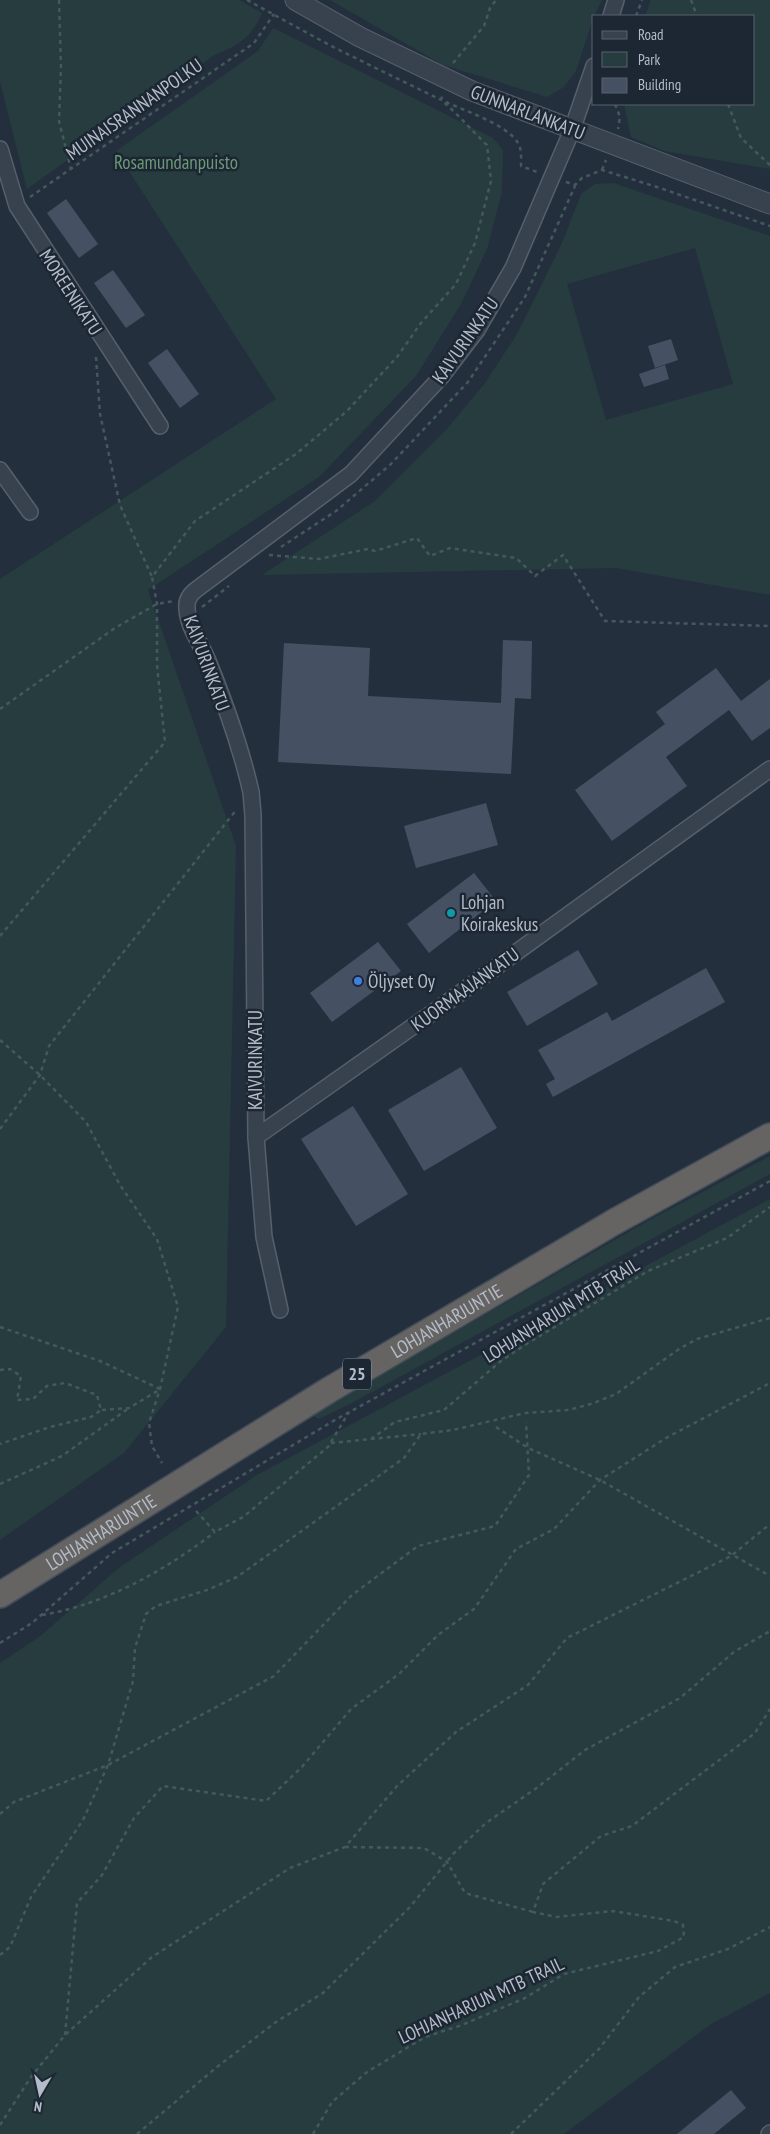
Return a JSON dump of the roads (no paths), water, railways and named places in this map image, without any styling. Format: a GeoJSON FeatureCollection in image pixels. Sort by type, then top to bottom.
{"type":"FeatureCollection","features":[{"type":"Feature","properties":{"kind":"highway"},"geometry":{"type":"LineString","coordinates":[[720,1164],[770,1130]]}},
{"type":"Feature","properties":{"kind":"highway","name":"LOHJANHARJUNTIE"},"geometry":{"type":"LineString","coordinates":[[0,1595],[329,1390],[547,1261],[770,1136]]}},
{"type":"Feature","properties":{"kind":"street","name":"GUNNARLANKATU"},"geometry":{"type":"LineString","coordinates":[[295,0],[360,37],[447,80],[518,110],[770,204]]}},
{"type":"Feature","properties":{"kind":"street"},"geometry":{"type":"LineString","coordinates":[[611,15],[616,0]]}},
{"type":"Feature","properties":{"kind":"street","name":"KAIVURINKATU"},"geometry":{"type":"LineString","coordinates":[[280,1310],[264,1237],[256,1137],[253,815],[251,792],[208,660],[189,617],[188,599],[191,593],[351,474],[441,377],[477,330],[513,268],[572,130],[592,72]]}},
{"type":"Feature","properties":{"kind":"street","name":"MOREENIKATU"},"geometry":{"type":"LineString","coordinates":[[0,149],[16,206],[160,426]]}},
{"type":"Feature","properties":{"kind":"street"},"geometry":{"type":"LineString","coordinates":[[0,470],[30,512]]}},
{"type":"Feature","properties":{"kind":"street","name":"KUORMAAJANKATU"},"geometry":{"type":"LineString","coordinates":[[256,1137],[449,1001],[770,768]]}},
{"type":"Feature","properties":{"kind":"place","name":"Lohjan Koirakeskus"},"geometry":{"type":"Point","coordinates":[451,913]}},
{"type":"Feature","properties":{"kind":"place","name":"Öljyset Oy"},"geometry":{"type":"Point","coordinates":[358,981]}},
{"type":"Feature","properties":{"kind":"park label","name":"Rosamundanpuisto"},"geometry":{"type":"Point","coordinates":[176,162]}}]}
